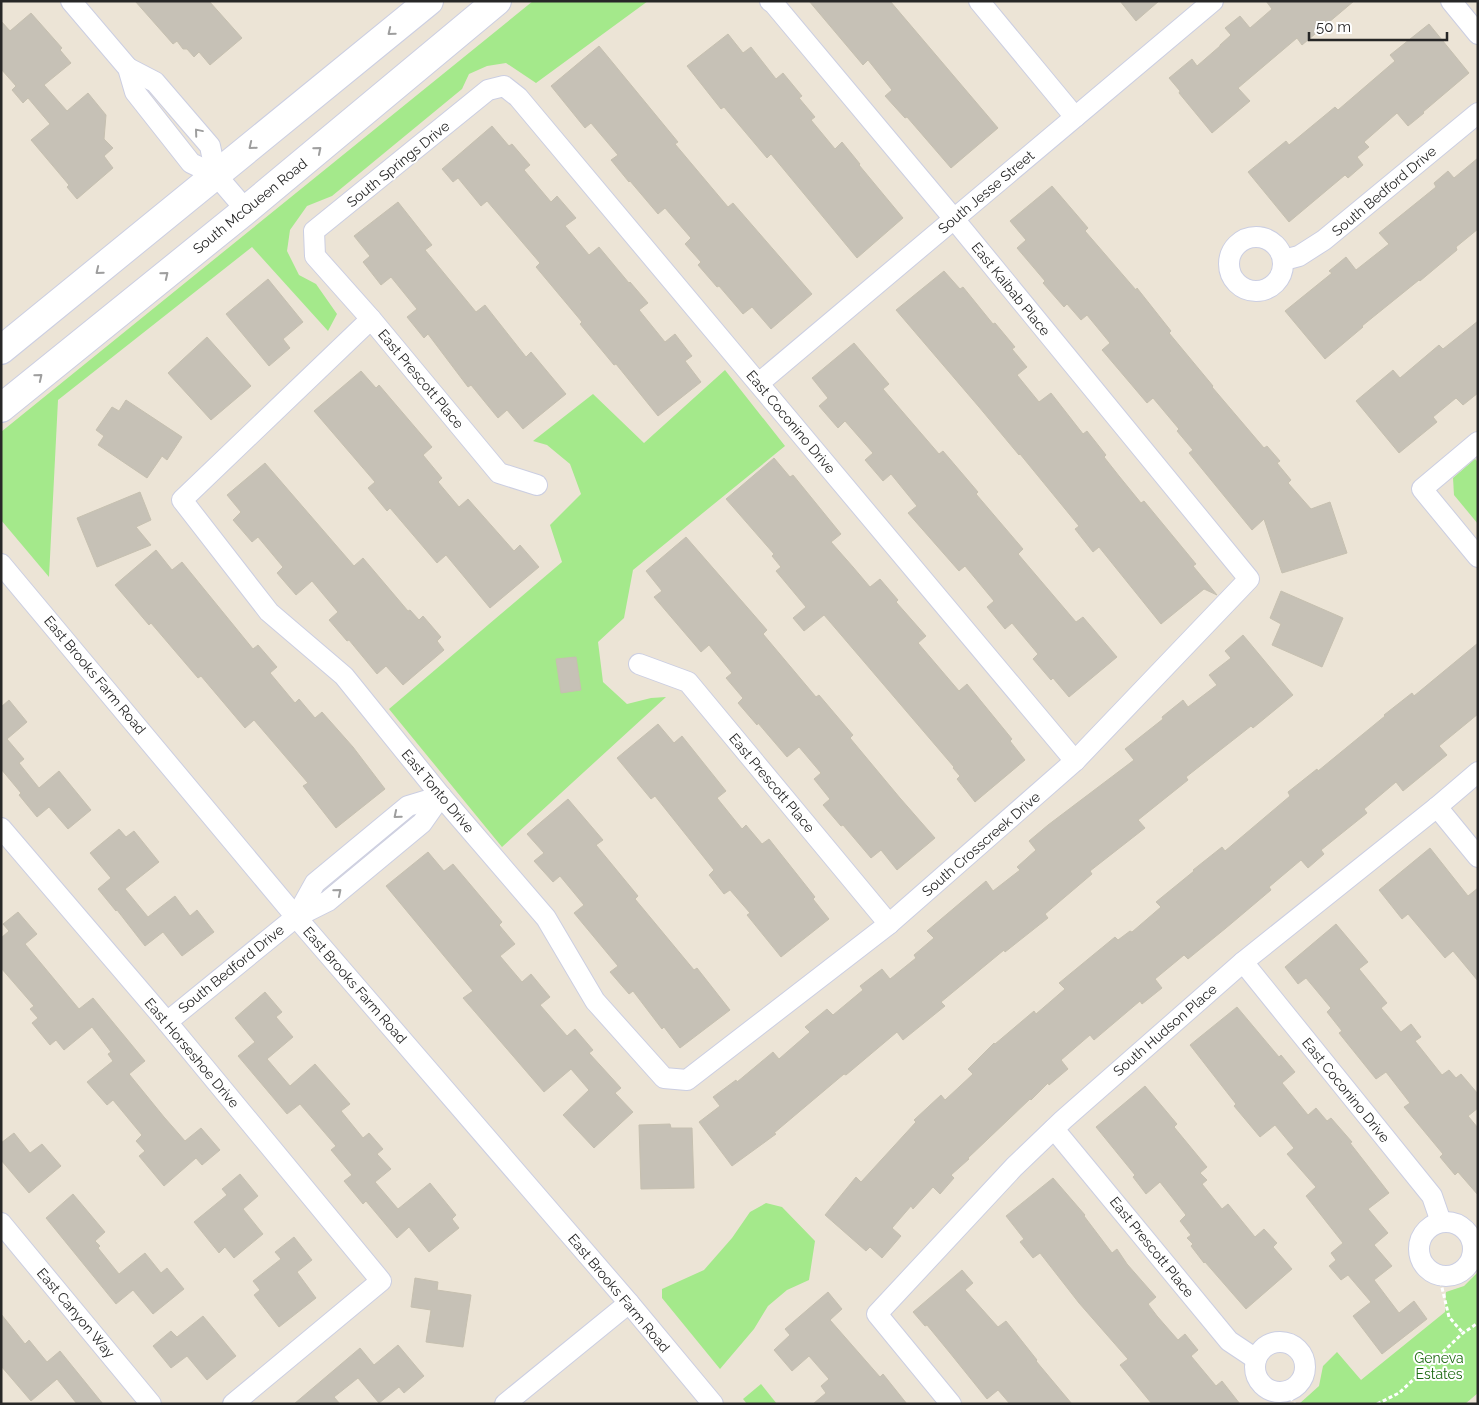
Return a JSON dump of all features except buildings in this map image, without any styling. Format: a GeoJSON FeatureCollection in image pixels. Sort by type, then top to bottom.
{"type":"FeatureCollection","features":[{"type":"Feature","properties":{"kind":"main road"},"geometry":{"type":"LineString","coordinates":[[1,350],[429,1]]}},
{"type":"Feature","properties":{"kind":"main road","name":"South McQueen Road"},"geometry":{"type":"LineString","coordinates":[[1,408],[246,210],[497,1]]}},
{"type":"Feature","properties":{"kind":"street"},"geometry":{"type":"LineString","coordinates":[[71,1],[128,68],[155,82],[210,146],[216,175]]}},
{"type":"Feature","properties":{"kind":"street","name":"East Kaibab Place"},"geometry":{"type":"LineString","coordinates":[[770,1],[954,219],[1250,579]]}},
{"type":"Feature","properties":{"kind":"street"},"geometry":{"type":"LineString","coordinates":[[979,1],[1075,117]]}},
{"type":"Feature","properties":{"kind":"street","name":"South Jesse Street"},"geometry":{"type":"LineString","coordinates":[[759,383],[1213,1]]}},
{"type":"Feature","properties":{"kind":"street"},"geometry":{"type":"LineString","coordinates":[[1451,1],[1478,34]]}},
{"type":"Feature","properties":{"kind":"street"},"geometry":{"type":"LineString","coordinates":[[128,68],[135,92],[191,163],[216,175],[246,210]]}},
{"type":"Feature","properties":{"kind":"street","name":"South Springs Drive"},"geometry":{"type":"LineString","coordinates":[[315,256],[314,231],[488,90],[504,86]]}},
{"type":"Feature","properties":{"kind":"street","name":"East Coconino Drive"},"geometry":{"type":"LineString","coordinates":[[504,86],[518,97],[1075,761]]}},
{"type":"Feature","properties":{"kind":"street"},"geometry":{"type":"LineString","coordinates":[[156,118],[174,104]]}},
{"type":"Feature","properties":{"kind":"street","name":"South Bedford Drive"},"geometry":{"type":"LineString","coordinates":[[1284,260],[1299,256],[1324,240],[1478,113]]}},
{"type":"Feature","properties":{"kind":"street","name":"East Prescott Place"},"geometry":{"type":"LineString","coordinates":[[315,256],[371,319],[499,473],[537,485]]}},
{"type":"Feature","properties":{"kind":"street","name":"East Tonto Drive"},"geometry":{"type":"LineString","coordinates":[[371,319],[182,500],[269,612],[344,676],[441,796],[546,918],[595,1000],[664,1078],[687,1080]]}},
{"type":"Feature","properties":{"kind":"street"},"geometry":{"type":"LineString","coordinates":[[1478,442],[1422,489],[1478,557]]}},
{"type":"Feature","properties":{"kind":"street","name":"East Brooks Farm Road"},"geometry":{"type":"LineString","coordinates":[[1,564],[296,916],[713,1404]]}},
{"type":"Feature","properties":{"kind":"street","name":"South Crosscreek Drive"},"geometry":{"type":"LineString","coordinates":[[687,1080],[889,924],[1075,761],[1250,579]]}},
{"type":"Feature","properties":{"kind":"street","name":"East Prescott Place"},"geometry":{"type":"LineString","coordinates":[[639,664],[688,682],[889,924]]}},
{"type":"Feature","properties":{"kind":"street","name":"South Hudson Place"},"geometry":{"type":"LineString","coordinates":[[951,1404],[876,1314],[1014,1167],[1054,1128],[1243,962],[1478,772]]}},
{"type":"Feature","properties":{"kind":"street","name":"South Bedford Drive"},"geometry":{"type":"LineString","coordinates":[[167,1022],[296,916],[316,883],[408,806],[441,796]]}},
{"type":"Feature","properties":{"kind":"street"},"geometry":{"type":"LineString","coordinates":[[1437,806],[1478,857]]}},
{"type":"Feature","properties":{"kind":"street","name":"East Horseshoe Drive"},"geometry":{"type":"LineString","coordinates":[[1,828],[167,1022],[381,1281],[233,1404]]}},
{"type":"Feature","properties":{"kind":"street","name":"East Coconino Drive"},"geometry":{"type":"LineString","coordinates":[[1243,962],[1432,1196],[1441,1222]]}},
{"type":"Feature","properties":{"kind":"street","name":"East Prescott Place"},"geometry":{"type":"LineString","coordinates":[[1054,1128],[1229,1341],[1256,1359]]}},
{"type":"Feature","properties":{"kind":"street"},"geometry":{"type":"LineString","coordinates":[[1441,1222],[1452,1222],[1461,1226],[1469,1235],[1472,1252],[1469,1262],[1458,1273],[1447,1276],[1439,1275],[1423,1264],[1420,1257],[1419,1242],[1427,1229],[1433,1225],[1441,1222]]}},
{"type":"Feature","properties":{"kind":"street","name":"East Canyon Way"},"geometry":{"type":"LineString","coordinates":[[1,1223],[151,1404]]}},
{"type":"Feature","properties":{"kind":"street"},"geometry":{"type":"LineString","coordinates":[[505,1404],[628,1303]]}},
{"type":"Feature","properties":{"kind":"street"},"geometry":{"type":"LineString","coordinates":[[1284,1341],[1298,1348],[1306,1364],[1306,1373],[1302,1382],[1295,1388],[1290,1398],[1263,1386],[1256,1375],[1256,1359],[1259,1353],[1265,1346],[1274,1342],[1284,1341]]}},
{"type":"Feature","properties":{"kind":"path"},"geometry":{"type":"LineString","coordinates":[[1439,1275],[1449,1317],[1463,1333]]}},
{"type":"Feature","properties":{"kind":"path"},"geometry":{"type":"LineString","coordinates":[[1377,1404],[1400,1394],[1463,1333],[1478,1323]]}},
{"type":"Feature","properties":{"kind":"green space"},"geometry":{"type":"Polygon","coordinates":[[[533,1],[648,1],[536,83],[506,63],[487,66],[469,74],[462,89],[332,196],[307,206],[290,230],[287,251],[299,275],[316,284],[337,314],[328,331],[252,247],[58,400],[49,577],[1,520],[1,432],[533,1]]]}},
{"type":"Feature","properties":{"kind":"green space"},"geometry":{"type":"Polygon","coordinates":[[[725,370],[785,446],[633,570],[624,618],[598,642],[603,682],[627,704],[651,698],[666,697],[502,847],[389,709],[562,562],[550,525],[581,494],[570,464],[547,445],[533,441],[593,394],[644,443],[725,370]]]}},
{"type":"Feature","properties":{"kind":"green space"},"geometry":{"type":"Polygon","coordinates":[[[1475,459],[1478,462],[1478,524],[1454,495],[1453,478],[1475,459]]]}},
{"type":"Feature","properties":{"kind":"green space"},"geometry":{"type":"Polygon","coordinates":[[[766,1203],[782,1207],[815,1241],[809,1280],[787,1290],[768,1306],[754,1329],[720,1369],[662,1298],[662,1289],[704,1270],[732,1238],[750,1212],[766,1203]]]}},
{"type":"Feature","properties":{"kind":"green space","name":"Geneva Estates"},"geometry":{"type":"Polygon","coordinates":[[[1478,1272],[1478,1393],[1465,1404],[1299,1404],[1319,1386],[1323,1366],[1337,1352],[1361,1380],[1445,1312],[1446,1292],[1464,1286],[1478,1272]]]}},
{"type":"Feature","properties":{"kind":"green space"},"geometry":{"type":"Polygon","coordinates":[[[761,1384],[777,1404],[747,1404],[743,1399],[761,1384]]]}}]}
